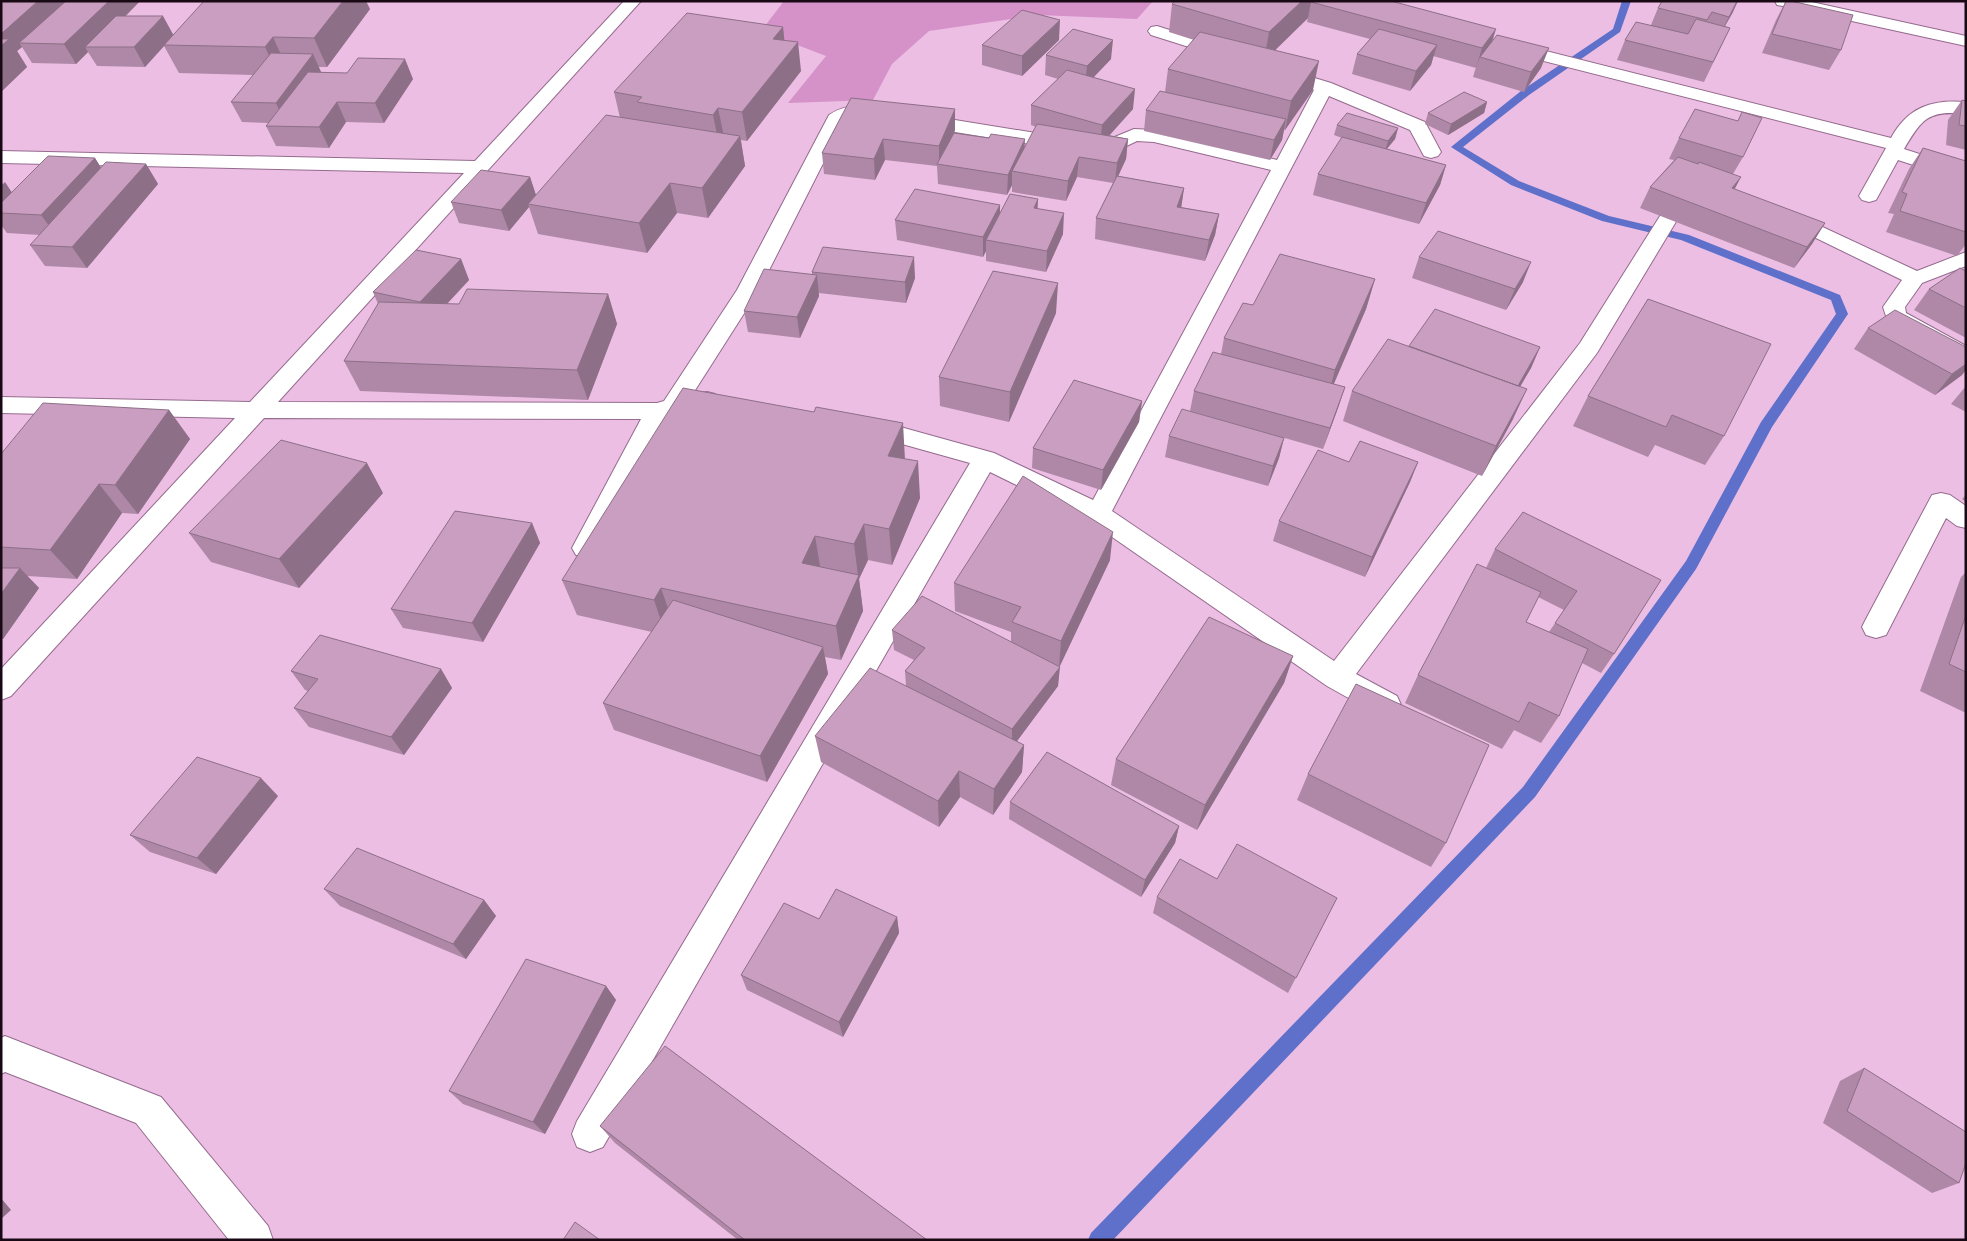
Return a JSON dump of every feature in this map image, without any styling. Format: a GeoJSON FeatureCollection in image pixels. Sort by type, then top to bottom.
{"type":"FeatureCollection","features":[{"type":"Feature","properties":{"kind":"street"},"geometry":{"type":"LineString","coordinates":[[1,688],[633,1]]}},
{"type":"Feature","properties":{"kind":"street"},"geometry":{"type":"LineString","coordinates":[[1783,1],[1966,41]]}},
{"type":"Feature","properties":{"kind":"street"},"geometry":{"type":"LineString","coordinates":[[1171,19],[1157,31],[1241,59]]}},
{"type":"Feature","properties":{"kind":"street"},"geometry":{"type":"LineString","coordinates":[[1491,42],[1644,79],[1895,149],[1966,176]]}},
{"type":"Feature","properties":{"kind":"street"},"geometry":{"type":"LineString","coordinates":[[1288,74],[1325,87],[1418,126],[1431,152]]}},
{"type":"Feature","properties":{"kind":"street"},"geometry":{"type":"LineString","coordinates":[[1098,514],[1325,87]]}},
{"type":"Feature","properties":{"kind":"street"},"geometry":{"type":"LineString","coordinates":[[1869,196],[1907,126],[1921,114],[1946,106],[1966,108]]}},
{"type":"Feature","properties":{"kind":"street"},"geometry":{"type":"LineString","coordinates":[[582,569],[584,550],[664,410],[748,290],[836,119],[847,111],[862,110],[1090,148],[1109,147],[1134,135],[1154,136],[1283,167]]}},
{"type":"Feature","properties":{"kind":"street"},"geometry":{"type":"LineString","coordinates":[[1,157],[479,167]]}},
{"type":"Feature","properties":{"kind":"street"},"geometry":{"type":"LineString","coordinates":[[1781,214],[1915,278],[1966,258]]}},
{"type":"Feature","properties":{"kind":"street"},"geometry":{"type":"LineString","coordinates":[[1337,678],[1589,348],[1667,220]]}},
{"type":"Feature","properties":{"kind":"street"},"geometry":{"type":"LineString","coordinates":[[1915,278],[1894,307],[1896,317],[1966,356]]}},
{"type":"Feature","properties":{"kind":"street"},"geometry":{"type":"LineString","coordinates":[[1,405],[257,410],[664,410],[708,400],[727,403]]}},
{"type":"Feature","properties":{"kind":"street"},"geometry":{"type":"LineString","coordinates":[[849,420],[985,459],[1098,514],[1337,678],[1407,716]]}},
{"type":"Feature","properties":{"kind":"street"},"geometry":{"type":"LineString","coordinates":[[590,1134],[985,459]]}},
{"type":"Feature","properties":{"kind":"street"},"geometry":{"type":"LineString","coordinates":[[1876,627],[1941,502],[1966,519]]}},
{"type":"Feature","properties":{"kind":"street"},"geometry":{"type":"LineString","coordinates":[[1,1056],[5,1054],[148,1110],[254,1240]]}},
{"type":"Feature","properties":{"kind":"shaded area"},"geometry":{"type":"Polygon","coordinates":[[[784,1],[1153,1],[1137,19],[1038,15],[929,31],[892,64],[873,100],[788,103],[826,56],[761,31],[784,1]]]}},
{"type":"Feature","properties":{"kind":"building"},"geometry":{"type":"Polygon","coordinates":[[[1,1],[38,1],[1,34],[1,1]]]}},
{"type":"Feature","properties":{"kind":"building"},"geometry":{"type":"Polygon","coordinates":[[[66,1],[109,1],[64,44],[19,43],[66,1]]]}},
{"type":"Feature","properties":{"kind":"building"},"geometry":{"type":"Polygon","coordinates":[[[204,1],[343,1],[314,38],[273,37],[265,47],[164,45],[204,1]]]}},
{"type":"Feature","properties":{"kind":"building"},"geometry":{"type":"Polygon","coordinates":[[[1175,1],[1302,1],[1269,32],[1172,4],[1175,1]]]}},
{"type":"Feature","properties":{"kind":"building"},"geometry":{"type":"Polygon","coordinates":[[[1312,1],[1391,1],[1496,29],[1482,48],[1312,1]]]}},
{"type":"Feature","properties":{"kind":"building"},"geometry":{"type":"Polygon","coordinates":[[[1662,1],[1737,1],[1729,17],[1712,12],[1707,20],[1658,8],[1662,1]]]}},
{"type":"Feature","properties":{"kind":"building"},"geometry":{"type":"Polygon","coordinates":[[[1786,1],[1853,15],[1841,50],[1772,34],[1786,1]]]}},
{"type":"Feature","properties":{"kind":"building"},"geometry":{"type":"Polygon","coordinates":[[[1022,10],[1060,20],[1022,56],[982,45],[1022,10]]]}},
{"type":"Feature","properties":{"kind":"building"},"geometry":{"type":"Polygon","coordinates":[[[687,13],[783,27],[773,39],[798,42],[742,112],[718,108],[713,115],[637,102],[642,97],[614,92],[687,13]]]}},
{"type":"Feature","properties":{"kind":"building"},"geometry":{"type":"Polygon","coordinates":[[[116,16],[163,16],[134,47],[85,47],[116,16]]]}},
{"type":"Feature","properties":{"kind":"building"},"geometry":{"type":"Polygon","coordinates":[[[1696,19],[1730,28],[1713,62],[1625,40],[1636,22],[1688,34],[1696,19]]]}},
{"type":"Feature","properties":{"kind":"building"},"geometry":{"type":"Polygon","coordinates":[[[1073,29],[1113,40],[1087,66],[1046,55],[1073,29]]]}},
{"type":"Feature","properties":{"kind":"building"},"geometry":{"type":"Polygon","coordinates":[[[1379,29],[1437,45],[1416,71],[1357,54],[1379,29]]]}},
{"type":"Feature","properties":{"kind":"building"},"geometry":{"type":"Polygon","coordinates":[[[1200,32],[1319,61],[1291,101],[1168,69],[1200,32]]]}},
{"type":"Feature","properties":{"kind":"building"},"geometry":{"type":"Polygon","coordinates":[[[1497,35],[1549,48],[1531,72],[1480,57],[1497,35]]]}},
{"type":"Feature","properties":{"kind":"building"},"geometry":{"type":"Polygon","coordinates":[[[1,39],[9,39],[1,46],[1,39]]]}},
{"type":"Feature","properties":{"kind":"building"},"geometry":{"type":"Polygon","coordinates":[[[271,53],[313,54],[276,103],[231,102],[271,53]]]}},
{"type":"Feature","properties":{"kind":"building"},"geometry":{"type":"Polygon","coordinates":[[[358,58],[405,59],[375,103],[337,102],[319,127],[266,126],[308,72],[347,73],[358,58]]]}},
{"type":"Feature","properties":{"kind":"building"},"geometry":{"type":"Polygon","coordinates":[[[1067,70],[1135,89],[1102,125],[1031,105],[1067,70]]]}},
{"type":"Feature","properties":{"kind":"building"},"geometry":{"type":"Polygon","coordinates":[[[1160,91],[1286,119],[1274,140],[1146,110],[1160,91]]]}},
{"type":"Feature","properties":{"kind":"building"},"geometry":{"type":"Polygon","coordinates":[[[1464,92],[1487,102],[1451,124],[1428,113],[1464,92]]]}},
{"type":"Feature","properties":{"kind":"building"},"geometry":{"type":"Polygon","coordinates":[[[851,98],[955,109],[939,146],[883,139],[874,159],[822,153],[851,98]]]}},
{"type":"Feature","properties":{"kind":"building"},"geometry":{"type":"Polygon","coordinates":[[[1962,100],[1966,101],[1966,126],[1959,125],[1962,100]]]}},
{"type":"Feature","properties":{"kind":"building"},"geometry":{"type":"Polygon","coordinates":[[[1695,109],[1738,121],[1742,112],[1762,118],[1743,157],[1679,138],[1695,109]]]}},
{"type":"Feature","properties":{"kind":"building"},"geometry":{"type":"Polygon","coordinates":[[[1347,113],[1398,128],[1388,141],[1337,125],[1347,113]]]}},
{"type":"Feature","properties":{"kind":"building"},"geometry":{"type":"Polygon","coordinates":[[[606,115],[740,136],[702,188],[670,183],[639,223],[528,204],[606,115]]]}},
{"type":"Feature","properties":{"kind":"building"},"geometry":{"type":"Polygon","coordinates":[[[1037,124],[1128,139],[1117,163],[1079,157],[1068,181],[1012,171],[1037,124]]]}},
{"type":"Feature","properties":{"kind":"building"},"geometry":{"type":"Polygon","coordinates":[[[954,133],[989,138],[991,134],[1025,139],[1008,175],[937,164],[954,133]]]}},
{"type":"Feature","properties":{"kind":"building"},"geometry":{"type":"Polygon","coordinates":[[[1342,137],[1446,165],[1426,203],[1318,174],[1342,137]]]}},
{"type":"Feature","properties":{"kind":"building"},"geometry":{"type":"Polygon","coordinates":[[[1923,148],[1966,161],[1966,232],[1900,211],[1907,194],[1902,192],[1923,148]]]}},
{"type":"Feature","properties":{"kind":"building"},"geometry":{"type":"Polygon","coordinates":[[[48,156],[95,158],[41,215],[1,213],[1,203],[48,156]]]}},
{"type":"Feature","properties":{"kind":"building"},"geometry":{"type":"Polygon","coordinates":[[[1678,157],[1698,164],[1699,162],[1741,177],[1732,188],[1825,223],[1807,247],[1650,187],[1678,157]]]}},
{"type":"Feature","properties":{"kind":"building"},"geometry":{"type":"Polygon","coordinates":[[[106,162],[146,164],[72,247],[30,245],[106,162]]]}},
{"type":"Feature","properties":{"kind":"building"},"geometry":{"type":"Polygon","coordinates":[[[481,170],[530,177],[501,210],[451,202],[481,170]]]}},
{"type":"Feature","properties":{"kind":"building"},"geometry":{"type":"Polygon","coordinates":[[[1117,176],[1184,188],[1177,207],[1219,214],[1209,240],[1096,218],[1117,176]]]}},
{"type":"Feature","properties":{"kind":"building"},"geometry":{"type":"Polygon","coordinates":[[[915,189],[1000,205],[983,237],[895,220],[915,189]]]}},
{"type":"Feature","properties":{"kind":"building"},"geometry":{"type":"Polygon","coordinates":[[[1010,194],[1038,199],[1034,208],[1064,213],[1047,251],[986,240],[1010,194]]]}},
{"type":"Feature","properties":{"kind":"building"},"geometry":{"type":"Polygon","coordinates":[[[1438,231],[1531,262],[1515,289],[1419,257],[1438,231]]]}},
{"type":"Feature","properties":{"kind":"building"},"geometry":{"type":"Polygon","coordinates":[[[823,247],[914,257],[905,282],[812,272],[823,247]]]}},
{"type":"Feature","properties":{"kind":"building"},"geometry":{"type":"Polygon","coordinates":[[[416,250],[461,259],[420,302],[373,292],[416,250]]]}},
{"type":"Feature","properties":{"kind":"building"},"geometry":{"type":"Polygon","coordinates":[[[1280,254],[1375,279],[1335,370],[1224,338],[1243,303],[1253,305],[1280,254]]]}},
{"type":"Feature","properties":{"kind":"building"},"geometry":{"type":"Polygon","coordinates":[[[1960,268],[1966,271],[1966,308],[1929,289],[1960,268]]]}},
{"type":"Feature","properties":{"kind":"building"},"geometry":{"type":"Polygon","coordinates":[[[764,269],[817,275],[797,317],[744,311],[764,269]]]}},
{"type":"Feature","properties":{"kind":"building"},"geometry":{"type":"Polygon","coordinates":[[[993,271],[1058,283],[1010,392],[939,377],[993,271]]]}},
{"type":"Feature","properties":{"kind":"building"},"geometry":{"type":"Polygon","coordinates":[[[467,289],[608,294],[577,370],[344,361],[379,302],[459,304],[467,289]]]}},
{"type":"Feature","properties":{"kind":"building"},"geometry":{"type":"Polygon","coordinates":[[[1648,299],[1771,344],[1724,436],[1672,415],[1666,427],[1588,396],[1648,299]]]}},
{"type":"Feature","properties":{"kind":"building"},"geometry":{"type":"Polygon","coordinates":[[[1435,309],[1540,347],[1518,386],[1409,346],[1435,309]]]}},
{"type":"Feature","properties":{"kind":"building"},"geometry":{"type":"Polygon","coordinates":[[[1895,310],[1966,347],[1966,364],[1952,374],[1868,328],[1895,310]]]}},
{"type":"Feature","properties":{"kind":"building"},"geometry":{"type":"Polygon","coordinates":[[[1388,339],[1527,389],[1496,446],[1352,391],[1388,339]]]}},
{"type":"Feature","properties":{"kind":"building"},"geometry":{"type":"Polygon","coordinates":[[[1213,352],[1345,387],[1330,428],[1194,391],[1213,352]]]}},
{"type":"Feature","properties":{"kind":"building"},"geometry":{"type":"Polygon","coordinates":[[[1074,380],[1142,401],[1103,470],[1033,448],[1074,380]]]}},
{"type":"Feature","properties":{"kind":"building"},"geometry":{"type":"Polygon","coordinates":[[[683,388],[814,412],[816,407],[903,423],[888,456],[918,461],[889,529],[864,524],[854,544],[815,536],[802,563],[859,575],[836,626],[661,588],[654,600],[562,580],[683,388]]]}},
{"type":"Feature","properties":{"kind":"building"},"geometry":{"type":"Polygon","coordinates":[[[43,403],[169,410],[115,485],[99,484],[50,550],[1,547],[1,454],[43,403]]]}},
{"type":"Feature","properties":{"kind":"building"},"geometry":{"type":"Polygon","coordinates":[[[1182,409],[1284,438],[1273,466],[1169,436],[1182,409]]]}},
{"type":"Feature","properties":{"kind":"building"},"geometry":{"type":"Polygon","coordinates":[[[281,440],[367,463],[279,559],[189,533],[281,440]]]}},
{"type":"Feature","properties":{"kind":"building"},"geometry":{"type":"Polygon","coordinates":[[[1360,441],[1418,462],[1372,557],[1279,521],[1318,450],[1349,462],[1360,441]]]}},
{"type":"Feature","properties":{"kind":"building"},"geometry":{"type":"Polygon","coordinates":[[[1023,476],[1113,532],[1061,641],[1012,622],[1021,607],[954,583],[1023,476]]]}},
{"type":"Feature","properties":{"kind":"building"},"geometry":{"type":"Polygon","coordinates":[[[455,511],[532,523],[472,623],[391,609],[455,511]]]}},
{"type":"Feature","properties":{"kind":"building"},"geometry":{"type":"Polygon","coordinates":[[[1523,512],[1661,580],[1614,654],[1555,623],[1577,591],[1495,549],[1523,512]]]}},
{"type":"Feature","properties":{"kind":"building"},"geometry":{"type":"Polygon","coordinates":[[[1477,564],[1541,592],[1526,622],[1588,649],[1559,716],[1529,702],[1519,722],[1418,675],[1477,564]]]}},
{"type":"Feature","properties":{"kind":"building"},"geometry":{"type":"Polygon","coordinates":[[[1,568],[20,568],[1,594],[1,568]]]}},
{"type":"Feature","properties":{"kind":"building"},"geometry":{"type":"Polygon","coordinates":[[[922,596],[1060,667],[1012,729],[905,671],[925,648],[892,630],[922,596]]]}},
{"type":"Feature","properties":{"kind":"building"},"geometry":{"type":"Polygon","coordinates":[[[673,600],[823,647],[760,756],[603,703],[673,600]]]}},
{"type":"Feature","properties":{"kind":"building"},"geometry":{"type":"Polygon","coordinates":[[[1966,615],[1966,672],[1949,664],[1966,615]]]}},
{"type":"Feature","properties":{"kind":"building"},"geometry":{"type":"Polygon","coordinates":[[[1209,617],[1293,656],[1205,805],[1116,759],[1209,617]]]}},
{"type":"Feature","properties":{"kind":"building"},"geometry":{"type":"Polygon","coordinates":[[[320,635],[441,669],[391,737],[294,708],[318,679],[291,671],[320,635]]]}},
{"type":"Feature","properties":{"kind":"building"},"geometry":{"type":"Polygon","coordinates":[[[870,668],[1024,745],[994,789],[959,771],[938,801],[815,736],[870,668]]]}},
{"type":"Feature","properties":{"kind":"building"},"geometry":{"type":"Polygon","coordinates":[[[1356,684],[1489,745],[1446,843],[1308,774],[1356,684]]]}},
{"type":"Feature","properties":{"kind":"building"},"geometry":{"type":"Polygon","coordinates":[[[1047,752],[1179,826],[1145,880],[1010,802],[1047,752]]]}},
{"type":"Feature","properties":{"kind":"building"},"geometry":{"type":"Polygon","coordinates":[[[197,757],[261,778],[197,858],[130,835],[197,757]]]}},
{"type":"Feature","properties":{"kind":"building"},"geometry":{"type":"Polygon","coordinates":[[[1237,844],[1337,898],[1296,978],[1157,897],[1180,859],[1217,879],[1237,844]]]}},
{"type":"Feature","properties":{"kind":"building"},"geometry":{"type":"Polygon","coordinates":[[[357,848],[484,900],[453,944],[324,889],[357,848]]]}},
{"type":"Feature","properties":{"kind":"building"},"geometry":{"type":"Polygon","coordinates":[[[836,889],[897,917],[839,1022],[741,975],[784,903],[819,919],[836,889]]]}},
{"type":"Feature","properties":{"kind":"building"},"geometry":{"type":"Polygon","coordinates":[[[526,959],[606,986],[533,1122],[449,1091],[526,959]]]}},
{"type":"Feature","properties":{"kind":"building"},"geometry":{"type":"Polygon","coordinates":[[[665,1046],[927,1240],[745,1240],[600,1126],[665,1046]]]}},
{"type":"Feature","properties":{"kind":"building"},"geometry":{"type":"Polygon","coordinates":[[[1864,1068],[1966,1132],[1966,1163],[1959,1183],[1847,1111],[1864,1068]]]}},
{"type":"Feature","properties":{"kind":"building"},"geometry":{"type":"Polygon","coordinates":[[[575,1222],[600,1240],[563,1240],[575,1222]]]}},
{"type":"Feature","properties":{"kind":"waterway"},"geometry":{"type":"LineString","coordinates":[[1098,1240],[1529,792],[1691,565],[1766,425],[1842,314],[1836,298],[1685,237],[1606,219],[1515,183],[1456,147],[1525,93],[1617,30],[1627,1]]}}]}
